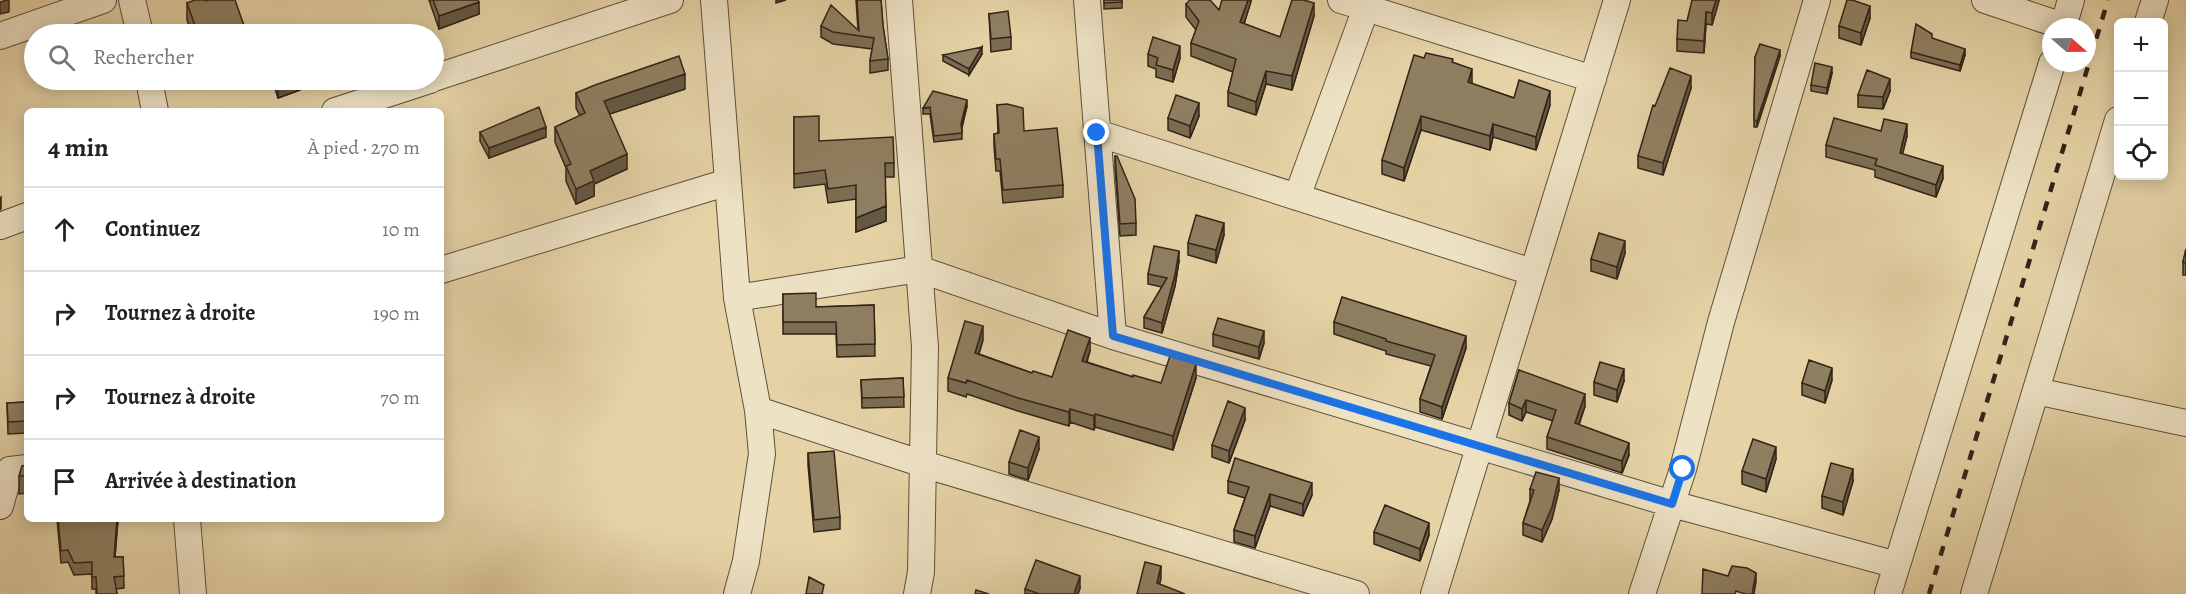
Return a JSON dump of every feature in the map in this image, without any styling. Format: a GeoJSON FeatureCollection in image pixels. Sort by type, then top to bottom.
{"type":"FeatureCollection","features":[{"type":"Feature","properties":{"kind":"street"},"geometry":{"type":"LineString","coordinates":[[34,24],[103,0]]}},
{"type":"Feature","properties":{"kind":"street"},"geometry":{"type":"LineString","coordinates":[[132,0],[138,24]]}},
{"type":"Feature","properties":{"kind":"street"},"geometry":{"type":"LineString","coordinates":[[444,75],[670,0]]}},
{"type":"Feature","properties":{"kind":"street"},"geometry":{"type":"LineString","coordinates":[[714,0],[737,298],[758,410],[762,454],[746,561],[737,594]]}},
{"type":"Feature","properties":{"kind":"street"},"geometry":{"type":"LineString","coordinates":[[899,0],[925,347],[921,572],[917,594]]}},
{"type":"Feature","properties":{"kind":"street"},"geometry":{"type":"LineString","coordinates":[[1087,0],[1113,336]]}},
{"type":"Feature","properties":{"kind":"street"},"geometry":{"type":"LineString","coordinates":[[1341,0],[1366,8],[1416,11],[1593,79]]}},
{"type":"Feature","properties":{"kind":"street"},"geometry":{"type":"LineString","coordinates":[[1434,594],[1617,0]]}},
{"type":"Feature","properties":{"kind":"street"},"geometry":{"type":"LineString","coordinates":[[1642,594],[1672,504],[1721,322],[1817,0]]}},
{"type":"Feature","properties":{"kind":"street"},"geometry":{"type":"LineString","coordinates":[[1985,0],[2042,19]]}},
{"type":"Feature","properties":{"kind":"street"},"geometry":{"type":"LineString","coordinates":[[2065,18],[2071,0]]}},
{"type":"Feature","properties":{"kind":"street"},"geometry":{"type":"LineString","coordinates":[[2149,18],[2155,0]]}},
{"type":"Feature","properties":{"kind":"street"},"geometry":{"type":"LineString","coordinates":[[1297,197],[1366,8]]}},
{"type":"Feature","properties":{"kind":"street"},"geometry":{"type":"LineString","coordinates":[[0,36],[24,28]]}},
{"type":"Feature","properties":{"kind":"street"},"geometry":{"type":"LineString","coordinates":[[1888,594],[2049,72]]}},
{"type":"Feature","properties":{"kind":"street"},"geometry":{"type":"LineString","coordinates":[[151,90],[154,108]]}},
{"type":"Feature","properties":{"kind":"street"},"geometry":{"type":"LineString","coordinates":[[344,108],[399,90]]}},
{"type":"Feature","properties":{"kind":"street"},"geometry":{"type":"LineString","coordinates":[[1974,594],[2116,126]]}},
{"type":"Feature","properties":{"kind":"street"},"geometry":{"type":"LineString","coordinates":[[1097,133],[1532,272]]}},
{"type":"Feature","properties":{"kind":"street"},"geometry":{"type":"LineString","coordinates":[[444,269],[728,182]]}},
{"type":"Feature","properties":{"kind":"street"},"geometry":{"type":"LineString","coordinates":[[0,226],[24,217]]}},
{"type":"Feature","properties":{"kind":"street"},"geometry":{"type":"LineString","coordinates":[[737,298],[919,269],[1113,336],[1672,504],[1897,565]]}},
{"type":"Feature","properties":{"kind":"street"},"geometry":{"type":"LineString","coordinates":[[2036,391],[2186,423]]}},
{"type":"Feature","properties":{"kind":"street"},"geometry":{"type":"LineString","coordinates":[[758,410],[923,464],[1356,594]]}},
{"type":"Feature","properties":{"kind":"street"},"geometry":{"type":"LineString","coordinates":[[0,506],[10,470],[24,468]]}},
{"type":"Feature","properties":{"kind":"street"},"geometry":{"type":"LineString","coordinates":[[187,522],[193,594]]}},
{"type":"Feature","properties":{"kind":"building"},"geometry":{"type":"Polygon","coordinates":[[[195,0],[235,0],[243,24],[194,24],[187,3],[195,0]]]}},
{"type":"Feature","properties":{"kind":"building"},"geometry":{"type":"Polygon","coordinates":[[[433,0],[478,0],[479,2],[439,16],[433,0]]]}},
{"type":"Feature","properties":{"kind":"building"},"geometry":{"type":"Polygon","coordinates":[[[857,0],[881,0],[888,59],[870,61],[874,38],[833,32],[821,26],[831,5],[859,31],[857,0]]]}},
{"type":"Feature","properties":{"kind":"building"},"geometry":{"type":"Polygon","coordinates":[[[1104,0],[1122,0],[1122,2],[1104,3],[1104,0]]]}},
{"type":"Feature","properties":{"kind":"building"},"geometry":{"type":"Polygon","coordinates":[[[1190,0],[1210,0],[1219,10],[1222,0],[1248,0],[1240,22],[1280,37],[1292,0],[1314,3],[1292,76],[1266,71],[1256,102],[1228,92],[1236,59],[1191,43],[1199,21],[1186,4],[1190,0]]]}},
{"type":"Feature","properties":{"kind":"building"},"geometry":{"type":"Polygon","coordinates":[[[1692,0],[1716,0],[1712,13],[1706,12],[1704,41],[1677,39],[1678,20],[1687,21],[1692,0]]]}},
{"type":"Feature","properties":{"kind":"building"},"geometry":{"type":"Polygon","coordinates":[[[1847,0],[1870,6],[1861,33],[1839,26],[1847,0]]]}},
{"type":"Feature","properties":{"kind":"building"},"geometry":{"type":"Polygon","coordinates":[[[1008,11],[1011,37],[991,39],[989,14],[1008,11]]]}},
{"type":"Feature","properties":{"kind":"building"},"geometry":{"type":"Polygon","coordinates":[[[1916,24],[1932,34],[1932,38],[1965,49],[1960,65],[1911,52],[1916,24]]]}},
{"type":"Feature","properties":{"kind":"building"},"geometry":{"type":"Polygon","coordinates":[[[1153,37],[1180,46],[1173,70],[1156,65],[1158,58],[1148,54],[1153,37]]]}},
{"type":"Feature","properties":{"kind":"building"},"geometry":{"type":"Polygon","coordinates":[[[1760,44],[1780,50],[1757,121],[1754,120],[1755,57],[1760,44]]]}},
{"type":"Feature","properties":{"kind":"building"},"geometry":{"type":"Polygon","coordinates":[[[982,47],[969,69],[943,55],[982,47]]]}},
{"type":"Feature","properties":{"kind":"building"},"geometry":{"type":"Polygon","coordinates":[[[1426,53],[1453,59],[1452,62],[1472,69],[1468,82],[1514,98],[1519,80],[1550,91],[1536,137],[1493,124],[1490,136],[1421,116],[1404,168],[1382,160],[1414,55],[1424,58],[1426,53]]]}},
{"type":"Feature","properties":{"kind":"building"},"geometry":{"type":"Polygon","coordinates":[[[679,56],[685,74],[604,101],[627,154],[590,171],[594,181],[576,189],[566,166],[571,164],[555,127],[585,113],[576,93],[679,56]]]}},
{"type":"Feature","properties":{"kind":"building"},"geometry":{"type":"Polygon","coordinates":[[[1815,63],[1832,67],[1827,88],[1811,85],[1815,63]]]}},
{"type":"Feature","properties":{"kind":"building"},"geometry":{"type":"Polygon","coordinates":[[[1670,68],[1691,76],[1663,163],[1638,156],[1653,105],[1655,106],[1670,68]]]}},
{"type":"Feature","properties":{"kind":"building"},"geometry":{"type":"Polygon","coordinates":[[[1867,70],[1890,79],[1883,97],[1858,95],[1867,70]]]}},
{"type":"Feature","properties":{"kind":"building"},"geometry":{"type":"Polygon","coordinates":[[[933,91],[967,100],[961,124],[962,133],[934,136],[930,107],[923,108],[933,91]]]}},
{"type":"Feature","properties":{"kind":"building"},"geometry":{"type":"Polygon","coordinates":[[[1176,95],[1199,103],[1190,126],[1168,118],[1176,95]]]}},
{"type":"Feature","properties":{"kind":"building"},"geometry":{"type":"Polygon","coordinates":[[[1007,104],[1023,108],[1024,131],[1057,128],[1063,185],[1003,190],[1000,159],[996,159],[994,134],[999,133],[997,105],[1007,104]]]}},
{"type":"Feature","properties":{"kind":"building"},"geometry":{"type":"Polygon","coordinates":[[[539,107],[546,127],[489,148],[480,132],[539,107]]]}},
{"type":"Feature","properties":{"kind":"building"},"geometry":{"type":"Polygon","coordinates":[[[819,116],[819,141],[893,137],[894,163],[885,163],[886,206],[856,218],[856,185],[828,189],[825,170],[794,174],[794,117],[819,116]]]}},
{"type":"Feature","properties":{"kind":"building"},"geometry":{"type":"Polygon","coordinates":[[[1834,118],[1881,131],[1884,119],[1907,124],[1900,153],[1943,166],[1936,185],[1875,165],[1877,159],[1826,145],[1834,118]]]}},
{"type":"Feature","properties":{"kind":"building"},"geometry":{"type":"Polygon","coordinates":[[[1115,156],[1117,156],[1135,199],[1136,223],[1120,224],[1115,156]]]}},
{"type":"Feature","properties":{"kind":"building"},"geometry":{"type":"Polygon","coordinates":[[[1196,215],[1224,223],[1216,250],[1188,243],[1196,215]]]}},
{"type":"Feature","properties":{"kind":"building"},"geometry":{"type":"Polygon","coordinates":[[[1599,233],[1625,241],[1617,267],[1591,259],[1599,233]]]}},
{"type":"Feature","properties":{"kind":"building"},"geometry":{"type":"Polygon","coordinates":[[[1154,246],[1179,251],[1162,323],[1144,317],[1167,278],[1148,274],[1154,246]]]}},
{"type":"Feature","properties":{"kind":"building"},"geometry":{"type":"Polygon","coordinates":[[[816,293],[816,307],[874,305],[875,344],[837,345],[836,322],[783,322],[783,294],[816,293]]]}},
{"type":"Feature","properties":{"kind":"building"},"geometry":{"type":"Polygon","coordinates":[[[1342,297],[1466,336],[1442,407],[1420,399],[1435,355],[1386,341],[1386,339],[1334,322],[1342,297]]]}},
{"type":"Feature","properties":{"kind":"building"},"geometry":{"type":"Polygon","coordinates":[[[1218,318],[1264,331],[1259,347],[1213,334],[1218,318]]]}},
{"type":"Feature","properties":{"kind":"building"},"geometry":{"type":"Polygon","coordinates":[[[965,321],[983,326],[975,353],[1032,373],[1033,371],[1052,377],[1068,330],[1090,338],[1082,361],[1133,377],[1133,375],[1161,383],[1170,356],[1196,364],[1173,436],[1095,414],[1094,416],[1070,409],[1069,412],[1018,398],[967,380],[966,383],[948,378],[965,321]]]}},
{"type":"Feature","properties":{"kind":"building"},"geometry":{"type":"Polygon","coordinates":[[[1809,360],[1832,368],[1825,391],[1802,383],[1809,360]]]}},
{"type":"Feature","properties":{"kind":"building"},"geometry":{"type":"Polygon","coordinates":[[[1600,362],[1624,369],[1617,390],[1594,382],[1600,362]]]}},
{"type":"Feature","properties":{"kind":"building"},"geometry":{"type":"Polygon","coordinates":[[[1519,370],[1585,394],[1575,423],[1629,443],[1622,461],[1547,437],[1556,410],[1526,400],[1522,409],[1509,403],[1519,370]]]}},
{"type":"Feature","properties":{"kind":"building"},"geometry":{"type":"Polygon","coordinates":[[[903,378],[904,397],[862,398],[861,380],[903,378]]]}},
{"type":"Feature","properties":{"kind":"building"},"geometry":{"type":"Polygon","coordinates":[[[1228,401],[1245,408],[1229,451],[1212,445],[1228,401]]]}},
{"type":"Feature","properties":{"kind":"building"},"geometry":{"type":"Polygon","coordinates":[[[24,402],[24,421],[8,422],[7,403],[24,402]]]}},
{"type":"Feature","properties":{"kind":"building"},"geometry":{"type":"Polygon","coordinates":[[[1020,430],[1039,437],[1028,468],[1009,462],[1020,430]]]}},
{"type":"Feature","properties":{"kind":"building"},"geometry":{"type":"Polygon","coordinates":[[[1753,439],[1776,447],[1766,479],[1742,471],[1753,439]]]}},
{"type":"Feature","properties":{"kind":"building"},"geometry":{"type":"Polygon","coordinates":[[[834,451],[840,517],[814,520],[808,453],[834,451]]]}},
{"type":"Feature","properties":{"kind":"building"},"geometry":{"type":"Polygon","coordinates":[[[1235,458],[1312,483],[1303,504],[1270,494],[1255,536],[1234,530],[1249,487],[1228,481],[1235,458]]]}},
{"type":"Feature","properties":{"kind":"building"},"geometry":{"type":"Polygon","coordinates":[[[1831,463],[1853,469],[1843,502],[1822,496],[1831,463]]]}},
{"type":"Feature","properties":{"kind":"building"},"geometry":{"type":"Polygon","coordinates":[[[24,466],[24,476],[19,476],[24,466]]]}},
{"type":"Feature","properties":{"kind":"building"},"geometry":{"type":"Polygon","coordinates":[[[1536,472],[1559,478],[1552,507],[1542,530],[1523,523],[1534,490],[1530,489],[1536,472]]]}},
{"type":"Feature","properties":{"kind":"building"},"geometry":{"type":"Polygon","coordinates":[[[1385,505],[1429,523],[1420,549],[1374,532],[1385,505]]]}},
{"type":"Feature","properties":{"kind":"building"},"geometry":{"type":"Polygon","coordinates":[[[58,522],[117,522],[114,557],[123,557],[124,576],[114,577],[117,594],[97,594],[96,577],[92,577],[92,562],[74,563],[68,550],[61,551],[58,522]]]}},
{"type":"Feature","properties":{"kind":"building"},"geometry":{"type":"Polygon","coordinates":[[[1036,560],[1080,576],[1074,594],[1040,594],[1025,589],[1036,560]]]}},
{"type":"Feature","properties":{"kind":"building"},"geometry":{"type":"Polygon","coordinates":[[[1145,562],[1161,566],[1157,583],[1185,594],[1137,594],[1145,562]]]}},
{"type":"Feature","properties":{"kind":"building"},"geometry":{"type":"Polygon","coordinates":[[[1732,566],[1747,568],[1756,573],[1752,594],[1736,591],[1735,594],[1702,594],[1703,569],[1728,576],[1732,566]]]}},
{"type":"Feature","properties":{"kind":"building"},"geometry":{"type":"Polygon","coordinates":[[[809,577],[824,585],[822,594],[806,594],[809,577]]]}},
{"type":"Feature","properties":{"kind":"building"},"geometry":{"type":"Polygon","coordinates":[[[976,590],[989,594],[975,594],[976,590]]]}},
{"type":"Feature","properties":{"kind":"railway"},"geometry":{"type":"LineString","coordinates":[[1929,594],[2108,0]]}},
{"type":"Feature","properties":{"kind":"route"},"geometry":{"type":"LineString","coordinates":[[1097,133],[1113,336],[1672,504],[1683,469]]}}]}
